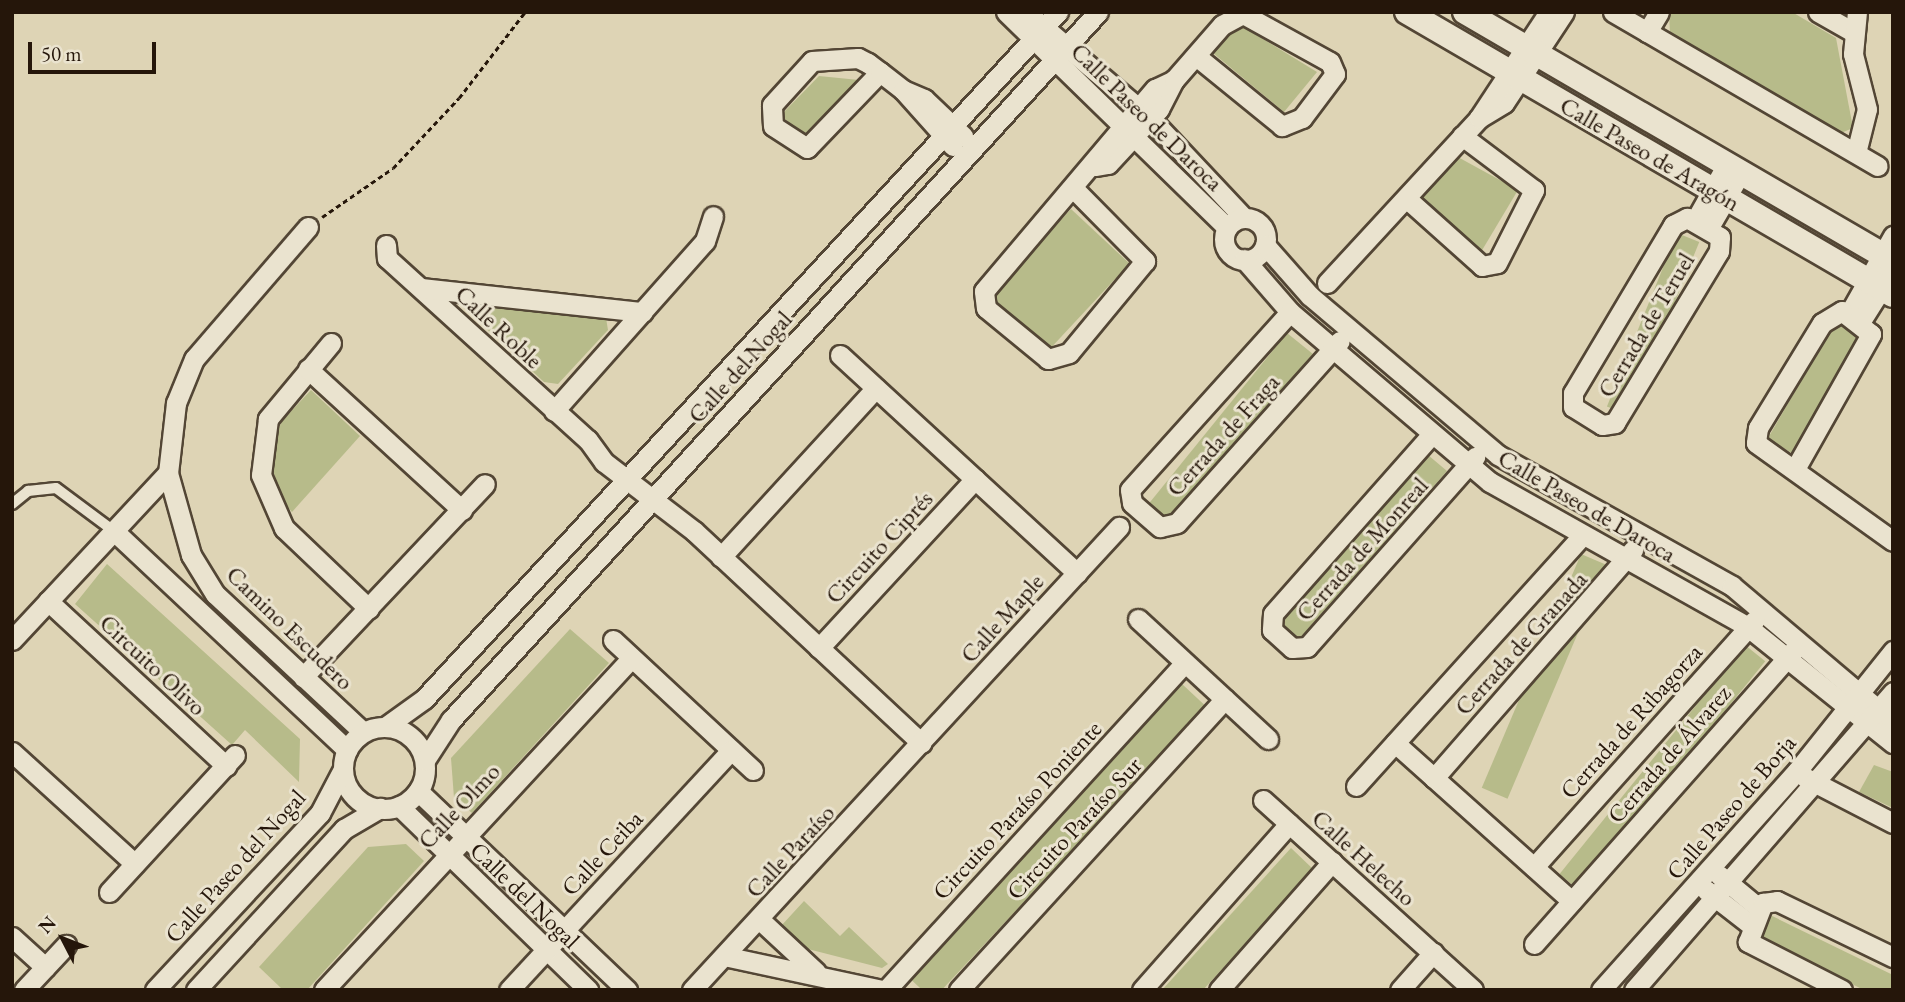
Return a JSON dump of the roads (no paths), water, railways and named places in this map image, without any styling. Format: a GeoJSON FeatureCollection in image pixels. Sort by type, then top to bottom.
{"type":"FeatureCollection","features":[{"type":"Feature","properties":{"kind":"street"},"geometry":{"type":"LineString","coordinates":[[1006,12],[1038,35]]}},
{"type":"Feature","properties":{"kind":"street"},"geometry":{"type":"LineString","coordinates":[[1026,12],[1038,35]]}},
{"type":"Feature","properties":{"kind":"street","name":"Calle del Nogal"},"geometry":{"type":"LineString","coordinates":[[384,727],[424,699],[1058,12]]}},
{"type":"Feature","properties":{"kind":"street","name":"Calle del Nogal"},"geometry":{"type":"LineString","coordinates":[[425,760],[451,720],[1098,12]]}},
{"type":"Feature","properties":{"kind":"street","name":"Calle Paseo de Aragón"},"geometry":{"type":"LineString","coordinates":[[1407,12],[1719,194],[1886,269]]}},
{"type":"Feature","properties":{"kind":"street","name":"Calle Paseo de Aragón"},"geometry":{"type":"LineString","coordinates":[[1465,12],[1734,168],[1886,269]]}},
{"type":"Feature","properties":{"kind":"street"},"geometry":{"type":"LineString","coordinates":[[1533,52],[1549,12]]}},
{"type":"Feature","properties":{"kind":"street"},"geometry":{"type":"LineString","coordinates":[[1327,283],[1516,76],[1564,12]]}},
{"type":"Feature","properties":{"kind":"street"},"geometry":{"type":"LineString","coordinates":[[1613,12],[1878,166]]}},
{"type":"Feature","properties":{"kind":"street"},"geometry":{"type":"LineString","coordinates":[[1647,32],[1659,12]]}},
{"type":"Feature","properties":{"kind":"street"},"geometry":{"type":"LineString","coordinates":[[1818,12],[1853,32]]}},
{"type":"Feature","properties":{"kind":"street"},"geometry":{"type":"LineString","coordinates":[[1856,153],[1867,109],[1854,68],[1853,32],[1857,12]]}},
{"type":"Feature","properties":{"kind":"street"},"geometry":{"type":"LineString","coordinates":[[1075,190],[1145,261],[1069,353],[1048,359],[982,298],[1095,166],[1230,18],[1251,15],[1330,62],[1335,74],[1302,118],[1282,126],[1196,56]]}},
{"type":"Feature","properties":{"kind":"street","name":"Calle Paseo de Daroca"},"geometry":{"type":"LineString","coordinates":[[1038,35],[1060,54],[1144,113],[1235,223]]}},
{"type":"Feature","properties":{"kind":"street","name":"Calle Paseo de Daroca"},"geometry":{"type":"LineString","coordinates":[[1060,54],[1128,131],[1235,223],[1262,226],[1265,245],[1350,329],[1484,445],[1544,486],[1640,537],[1764,609],[1862,693],[1893,743]]}},
{"type":"Feature","properties":{"kind":"street"},"geometry":{"type":"LineString","coordinates":[[880,72],[807,148],[773,126],[772,105],[812,61],[858,58],[880,72],[903,90],[970,152]]}},
{"type":"Feature","properties":{"kind":"street"},"geometry":{"type":"LineString","coordinates":[[1406,198],[1482,266],[1497,263],[1534,190],[1462,136]]}},
{"type":"Feature","properties":{"kind":"street","name":"Cerrada de Teruel"},"geometry":{"type":"LineString","coordinates":[[1701,225],[1734,168]]}},
{"type":"Feature","properties":{"kind":"street"},"geometry":{"type":"LineString","coordinates":[[554,411],[705,241],[713,216]]}},
{"type":"Feature","properties":{"kind":"street","name":"Calle Paseo de Daroca"},"geometry":{"type":"LineString","coordinates":[[1235,223],[1227,249],[1244,259],[1290,312],[1468,465],[1530,508],[1629,559],[1748,627],[1848,710],[1880,719]]}},
{"type":"Feature","properties":{"kind":"street","name":"Cerrada de Teruel"},"geometry":{"type":"LineString","coordinates":[[1673,225],[1701,225],[1720,237],[1719,251],[1615,424],[1602,425],[1578,412],[1573,393],[1673,225]]}},
{"type":"Feature","properties":{"kind":"street","name":"Camino Escudero"},"geometry":{"type":"LineString","coordinates":[[308,227],[194,359],[176,403],[168,473],[181,528],[203,577],[303,677],[363,732]]}},
{"type":"Feature","properties":{"kind":"street","name":"Calle Roble"},"geometry":{"type":"LineString","coordinates":[[386,245],[387,258],[554,411],[655,497]]}},
{"type":"Feature","properties":{"kind":"street"},"geometry":{"type":"LineString","coordinates":[[1244,259],[1265,245]]}},
{"type":"Feature","properties":{"kind":"street"},"geometry":{"type":"LineString","coordinates":[[1855,318],[1886,269]]}},
{"type":"Feature","properties":{"kind":"street"},"geometry":{"type":"LineString","coordinates":[[421,288],[643,312]]}},
{"type":"Feature","properties":{"kind":"street"},"geometry":{"type":"LineString","coordinates":[[1795,469],[1868,340],[1871,330],[1855,318],[1836,311],[1827,317],[1758,428],[1759,447],[1795,469],[1893,541]]}},
{"type":"Feature","properties":{"kind":"street","name":"Cerrada de Fraga"},"geometry":{"type":"LineString","coordinates":[[1290,312],[1130,490],[1132,503],[1160,527],[1177,523],[1350,329]]}},
{"type":"Feature","properties":{"kind":"street"},"geometry":{"type":"LineString","coordinates":[[331,343],[268,419],[260,453],[264,486],[289,534],[369,609]]}},
{"type":"Feature","properties":{"kind":"street"},"geometry":{"type":"LineString","coordinates":[[840,355],[1077,573]]}},
{"type":"Feature","properties":{"kind":"street"},"geometry":{"type":"LineString","coordinates":[[308,369],[462,510]]}},
{"type":"Feature","properties":{"kind":"street"},"geometry":{"type":"LineString","coordinates":[[721,557],[876,388]]}},
{"type":"Feature","properties":{"kind":"street","name":"Cerrada de Monreal"},"geometry":{"type":"LineString","coordinates":[[1432,434],[1273,614],[1272,630],[1292,648],[1307,647],[1484,445]]}},
{"type":"Feature","properties":{"kind":"street"},"geometry":{"type":"LineString","coordinates":[[12,640],[168,473]]}},
{"type":"Feature","properties":{"kind":"street","name":"Circuito Ciprés"},"geometry":{"type":"LineString","coordinates":[[819,648],[975,479]]}},
{"type":"Feature","properties":{"kind":"street"},"geometry":{"type":"LineString","coordinates":[[303,677],[485,484]]}},
{"type":"Feature","properties":{"kind":"street"},"geometry":{"type":"LineString","coordinates":[[1530,508],[1544,486]]}},
{"type":"Feature","properties":{"kind":"street"},"geometry":{"type":"LineString","coordinates":[[655,497],[921,743]]}},
{"type":"Feature","properties":{"kind":"street","name":"Calle Maple"},"geometry":{"type":"LineString","coordinates":[[921,743],[1119,527]]}},
{"type":"Feature","properties":{"kind":"street","name":"Camino Escudero"},"geometry":{"type":"LineString","coordinates":[[114,531],[347,750]]}},
{"type":"Feature","properties":{"kind":"street"},"geometry":{"type":"LineString","coordinates":[[1356,786],[1582,536]]}},
{"type":"Feature","properties":{"kind":"street","name":"Cerrada de Granada"},"geometry":{"type":"LineString","coordinates":[[1434,778],[1629,559],[1640,537]]}},
{"type":"Feature","properties":{"kind":"street","name":"Circuito Olivo"},"geometry":{"type":"LineString","coordinates":[[48,601],[230,760],[135,863]]}},
{"type":"Feature","properties":{"kind":"street","name":"Cerrada de Ribagorza"},"geometry":{"type":"LineString","coordinates":[[1534,867],[1764,609]]}},
{"type":"Feature","properties":{"kind":"street"},"geometry":{"type":"LineString","coordinates":[[1138,619],[1268,739]]}},
{"type":"Feature","properties":{"kind":"street"},"geometry":{"type":"LineString","coordinates":[[613,640],[753,770]]}},
{"type":"Feature","properties":{"kind":"street","name":"Cerrada de Álvarez"},"geometry":{"type":"LineString","coordinates":[[1534,944],[1803,640]]}},
{"type":"Feature","properties":{"kind":"street","name":"Calle Paseo de Borja"},"geometry":{"type":"LineString","coordinates":[[1601,990],[1797,771],[1893,651]]}},
{"type":"Feature","properties":{"kind":"street","name":"Calle Olmo"},"geometry":{"type":"LineString","coordinates":[[324,990],[631,658]]}},
{"type":"Feature","properties":{"kind":"street","name":"Circuito Paraíso Poniente"},"geometry":{"type":"LineString","coordinates":[[884,990],[1185,663]]}},
{"type":"Feature","properties":{"kind":"street","name":"Calle Paseo de Borja"},"geometry":{"type":"LineString","coordinates":[[1634,990],[1816,786],[1880,719],[1893,692]]}},
{"type":"Feature","properties":{"kind":"street","name":"Circuito Paraíso Sur"},"geometry":{"type":"LineString","coordinates":[[959,990],[1225,699]]}},
{"type":"Feature","properties":{"kind":"street"},"geometry":{"type":"LineString","coordinates":[[196,990],[344,829],[389,807],[418,791],[425,760],[409,736],[384,727],[363,732],[347,750],[342,771],[351,793],[389,807]]}},
{"type":"Feature","properties":{"kind":"street","name":"Calle Paraíso"},"geometry":{"type":"LineString","coordinates":[[692,990],[921,743]]}},
{"type":"Feature","properties":{"kind":"street"},"geometry":{"type":"LineString","coordinates":[[1395,743],[1572,901]]}},
{"type":"Feature","properties":{"kind":"street","name":"Calle Ceiba"},"geometry":{"type":"LineString","coordinates":[[509,990],[731,750]]}},
{"type":"Feature","properties":{"kind":"street"},"geometry":{"type":"LineString","coordinates":[[12,752],[135,863],[109,892]]}},
{"type":"Feature","properties":{"kind":"street","name":"Calle Paseo del Nogal"},"geometry":{"type":"LineString","coordinates":[[155,990],[320,813],[342,771]]}},
{"type":"Feature","properties":{"kind":"street"},"geometry":{"type":"LineString","coordinates":[[1797,771],[1816,786],[1893,823]]}},
{"type":"Feature","properties":{"kind":"street","name":"Calle del Nogal"},"geometry":{"type":"LineString","coordinates":[[418,791],[627,990]]}},
{"type":"Feature","properties":{"kind":"street","name":"Calle Helecho"},"geometry":{"type":"LineString","coordinates":[[1263,800],[1473,990]]}},
{"type":"Feature","properties":{"kind":"street","name":"Calle del Nogal"},"geometry":{"type":"LineString","coordinates":[[389,807],[447,855],[588,990]]}},
{"type":"Feature","properties":{"kind":"street"},"geometry":{"type":"LineString","coordinates":[[1142,990],[1289,824]]}},
{"type":"Feature","properties":{"kind":"street"},"geometry":{"type":"LineString","coordinates":[[1219,990],[1332,862]]}},
{"type":"Feature","properties":{"kind":"street"},"geometry":{"type":"LineString","coordinates":[[1704,875],[1755,917]]}},
{"type":"Feature","properties":{"kind":"street"},"geometry":{"type":"LineString","coordinates":[[1842,990],[1753,946],[1745,935],[1755,917],[1777,901],[1893,957]]}},
{"type":"Feature","properties":{"kind":"street"},"geometry":{"type":"LineString","coordinates":[[759,919],[817,973]]}},
{"type":"Feature","properties":{"kind":"street"},"geometry":{"type":"LineString","coordinates":[[12,937],[45,967]]}},
{"type":"Feature","properties":{"kind":"street"},"geometry":{"type":"LineString","coordinates":[[24,990],[66,945]]}},
{"type":"Feature","properties":{"kind":"street"},"geometry":{"type":"LineString","coordinates":[[1400,990],[1433,953]]}},
{"type":"Feature","properties":{"kind":"street"},"geometry":{"type":"LineString","coordinates":[[724,956],[817,973],[884,990]]}},
{"type":"Feature","properties":{"kind":"lane"},"geometry":{"type":"LineString","coordinates":[[12,504],[28,491],[56,488],[114,531]]}}]}
